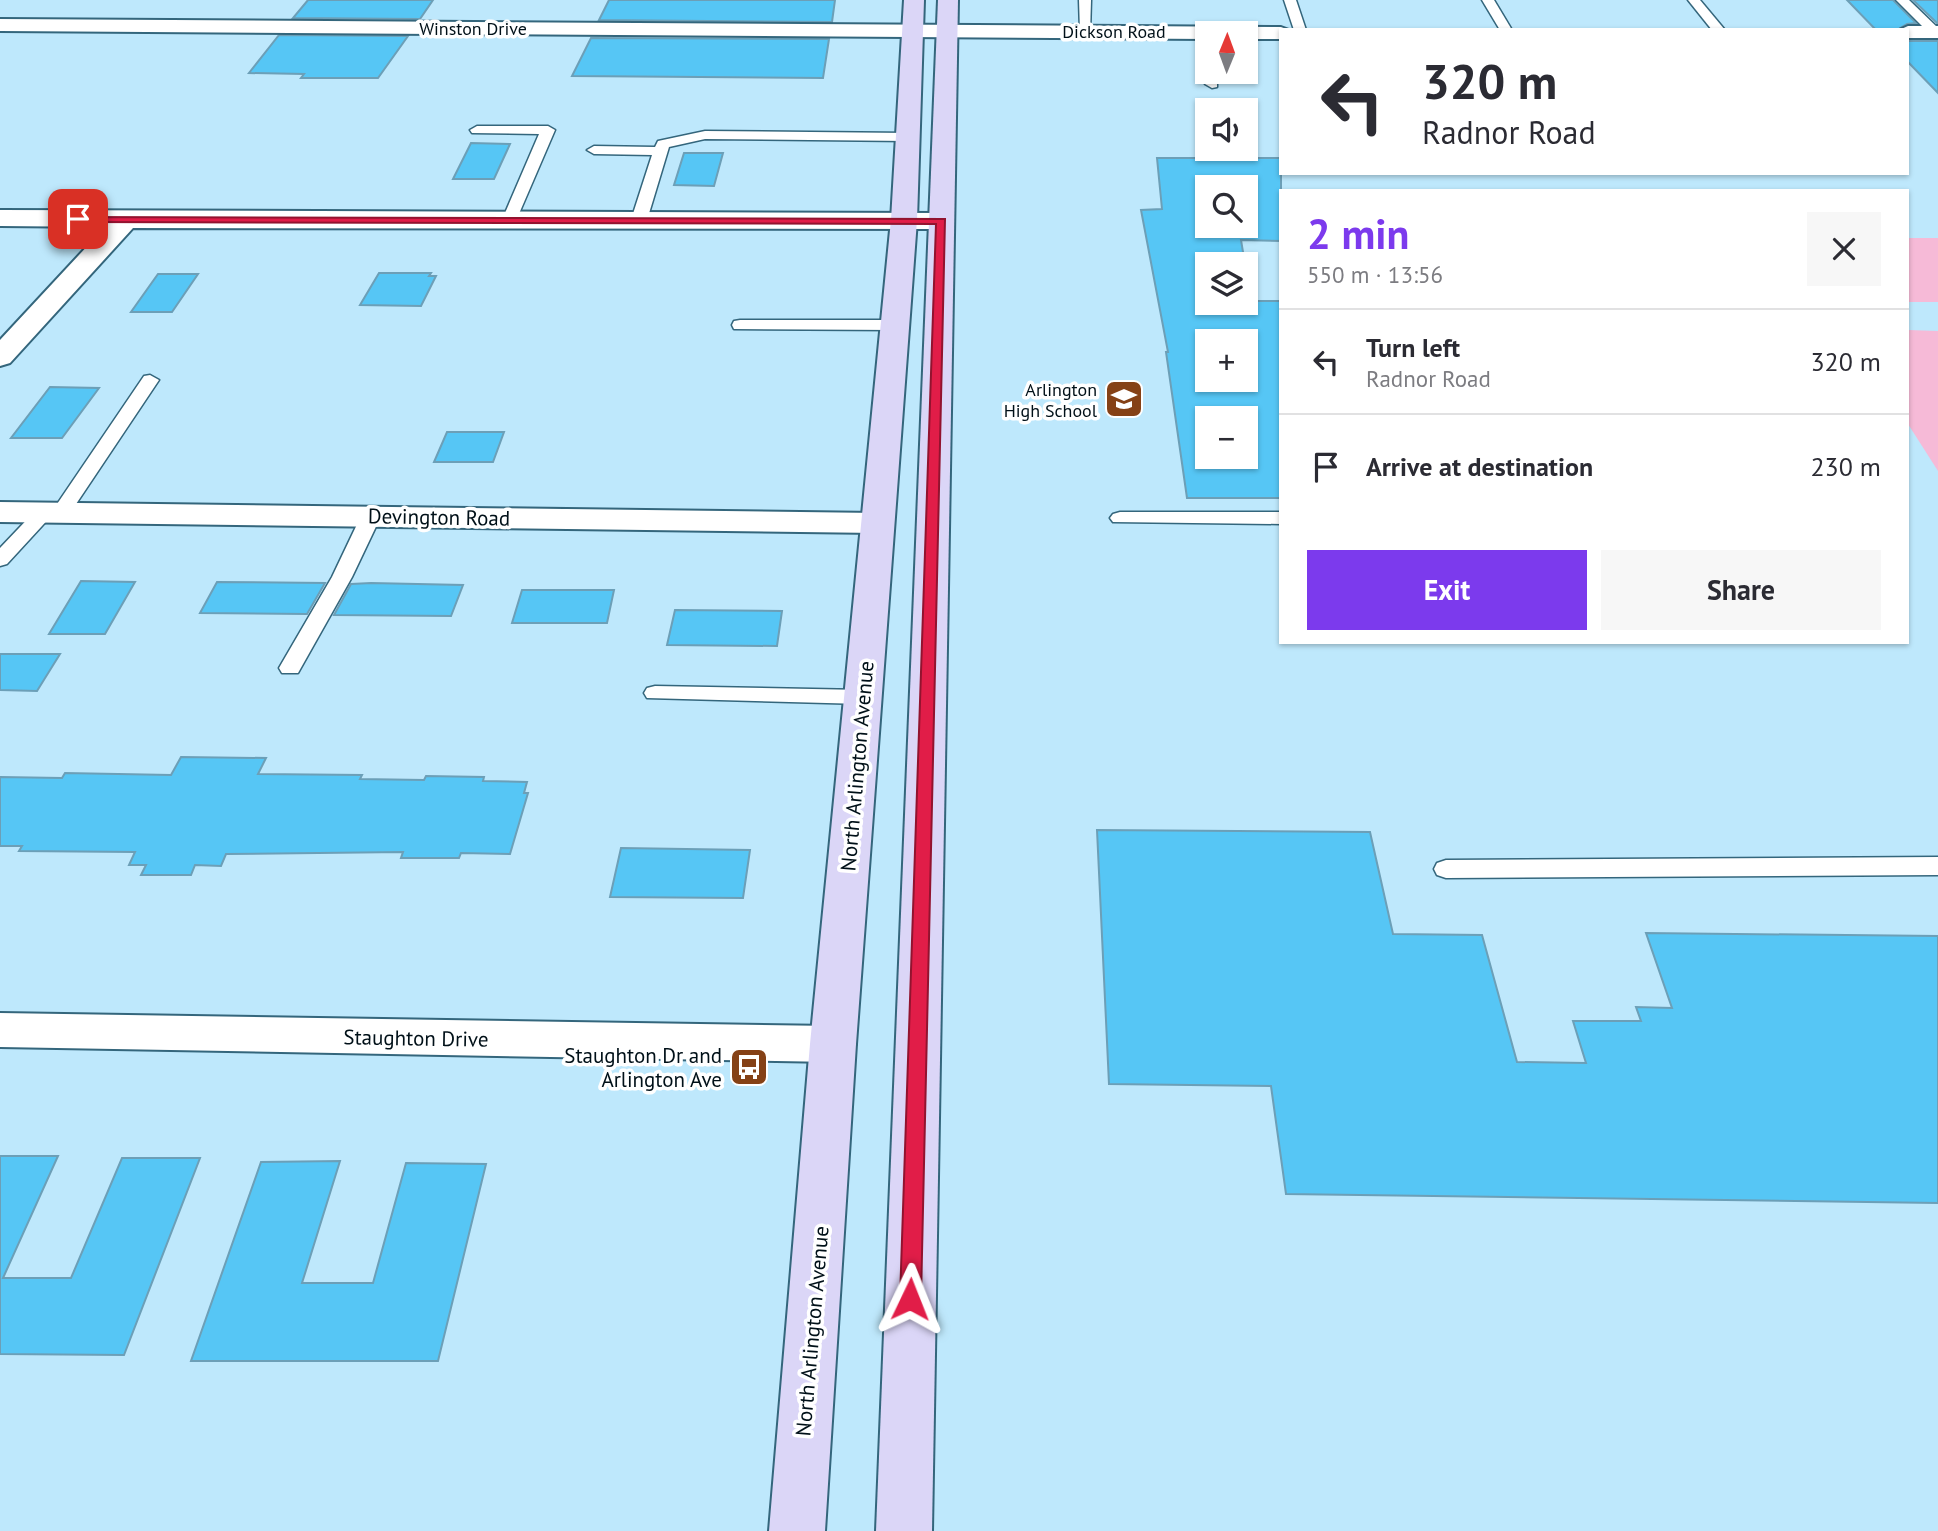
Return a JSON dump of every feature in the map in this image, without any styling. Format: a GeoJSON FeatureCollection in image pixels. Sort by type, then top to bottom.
{"type":"FeatureCollection","features":[{"type":"Feature","properties":{"kind":"main road","name":"North Arlington Avenue"},"geometry":{"type":"LineString","coordinates":[[797,1531],[825,1174],[832,1044],[904,220],[914,0]]}},
{"type":"Feature","properties":{"kind":"main road"},"geometry":{"type":"LineString","coordinates":[[904,1531],[948,0]]}},
{"type":"Feature","properties":{"kind":"street","name":"Winston Drive"},"geometry":{"type":"LineString","coordinates":[[0,25],[946,31]]}},
{"type":"Feature","properties":{"kind":"street","name":"Dickson Road"},"geometry":{"type":"LineString","coordinates":[[946,31],[1195,31]]}},
{"type":"Feature","properties":{"kind":"street","name":"Dickson Road"},"geometry":{"type":"LineString","coordinates":[[1258,32],[1279,33]]}},
{"type":"Feature","properties":{"kind":"street"},"geometry":{"type":"LineString","coordinates":[[1909,32],[1936,32]]}},
{"type":"Feature","properties":{"kind":"street"},"geometry":{"type":"LineString","coordinates":[[0,218],[941,221]]}},
{"type":"Feature","properties":{"kind":"street"},"geometry":{"type":"LineString","coordinates":[[0,357],[126,220]]}},
{"type":"Feature","properties":{"kind":"street","name":"Devington Road"},"geometry":{"type":"LineString","coordinates":[[0,512],[877,523]]}},
{"type":"Feature","properties":{"kind":"street","name":"Staughton Drive"},"geometry":{"type":"LineString","coordinates":[[0,1030],[832,1044]]}},
{"type":"Feature","properties":{"kind":"lane"},"geometry":{"type":"LineString","coordinates":[[1085,0],[1086,31]]}},
{"type":"Feature","properties":{"kind":"lane"},"geometry":{"type":"LineString","coordinates":[[1290,0],[1299,28]]}},
{"type":"Feature","properties":{"kind":"lane"},"geometry":{"type":"LineString","coordinates":[[1488,0],[1505,28]]}},
{"type":"Feature","properties":{"kind":"lane"},"geometry":{"type":"LineString","coordinates":[[1694,0],[1717,28]]}},
{"type":"Feature","properties":{"kind":"lane"},"geometry":{"type":"LineString","coordinates":[[1902,0],[1936,32]]}},
{"type":"Feature","properties":{"kind":"lane"},"geometry":{"type":"LineString","coordinates":[[477,130],[548,130],[510,220]]}},
{"type":"Feature","properties":{"kind":"lane"},"geometry":{"type":"LineString","coordinates":[[639,220],[663,144],[705,135],[908,137]]}},
{"type":"Feature","properties":{"kind":"lane"},"geometry":{"type":"LineString","coordinates":[[594,150],[661,151]]}},
{"type":"Feature","properties":{"kind":"lane"},"geometry":{"type":"LineString","coordinates":[[740,325],[895,325]]}},
{"type":"Feature","properties":{"kind":"lane"},"geometry":{"type":"LineString","coordinates":[[0,560],[53,512],[150,380]]}},
{"type":"Feature","properties":{"kind":"lane"},"geometry":{"type":"LineString","coordinates":[[290,668],[342,576],[371,516]]}},
{"type":"Feature","properties":{"kind":"lane"},"geometry":{"type":"LineString","coordinates":[[1120,517],[1279,518]]}},
{"type":"Feature","properties":{"kind":"lane"},"geometry":{"type":"LineString","coordinates":[[655,693],[863,697]]}},
{"type":"Feature","properties":{"kind":"lane"},"geometry":{"type":"LineString","coordinates":[[1446,869],[1938,866]]}},
{"type":"Feature","properties":{"kind":"shaded area"},"geometry":{"type":"Polygon","coordinates":[[[1909,238],[1938,238],[1938,302],[1909,302],[1909,238]]]}},
{"type":"Feature","properties":{"kind":"shaded area"},"geometry":{"type":"Polygon","coordinates":[[[1909,330],[1938,331],[1938,471],[1909,426],[1909,330]]]}},
{"type":"Feature","properties":{"kind":"building"},"geometry":{"type":"Polygon","coordinates":[[[308,0],[433,0],[420,19],[293,18],[308,0]]]}},
{"type":"Feature","properties":{"kind":"building"},"geometry":{"type":"Polygon","coordinates":[[[609,0],[835,0],[832,22],[599,20],[609,0]]]}},
{"type":"Feature","properties":{"kind":"building"},"geometry":{"type":"Polygon","coordinates":[[[1847,0],[1893,0],[1916,23],[1900,28],[1874,28],[1847,0]]]}},
{"type":"Feature","properties":{"kind":"building"},"geometry":{"type":"Polygon","coordinates":[[[1913,0],[1938,0],[1938,23],[1937,23],[1913,0]]]}},
{"type":"Feature","properties":{"kind":"building"},"geometry":{"type":"Polygon","coordinates":[[[279,35],[408,36],[378,78],[301,78],[304,74],[249,73],[279,35]]]}},
{"type":"Feature","properties":{"kind":"building"},"geometry":{"type":"Polygon","coordinates":[[[591,38],[829,39],[823,78],[572,76],[591,38]]]}},
{"type":"Feature","properties":{"kind":"building"},"geometry":{"type":"Polygon","coordinates":[[[1909,41],[1938,41],[1938,93],[1909,63],[1909,41]]]}},
{"type":"Feature","properties":{"kind":"building"},"geometry":{"type":"Polygon","coordinates":[[[471,143],[510,144],[494,179],[453,179],[471,143]]]}},
{"type":"Feature","properties":{"kind":"building"},"geometry":{"type":"Polygon","coordinates":[[[684,153],[723,153],[714,186],[674,185],[684,153]]]}},
{"type":"Feature","properties":{"kind":"building"},"geometry":{"type":"Polygon","coordinates":[[[1157,158],[1258,161],[1258,158],[1279,158],[1279,241],[1241,240],[1243,252],[1195,252],[1195,315],[1258,315],[1258,301],[1279,301],[1279,498],[1187,498],[1168,352],[1141,210],[1162,209],[1157,158]]]}},
{"type":"Feature","properties":{"kind":"building"},"geometry":{"type":"Polygon","coordinates":[[[379,273],[431,273],[429,276],[436,276],[421,306],[360,305],[379,273]]]}},
{"type":"Feature","properties":{"kind":"building"},"geometry":{"type":"Polygon","coordinates":[[[158,274],[198,274],[172,312],[131,312],[158,274]]]}},
{"type":"Feature","properties":{"kind":"building"},"geometry":{"type":"Polygon","coordinates":[[[50,387],[99,388],[62,438],[11,438],[50,387]]]}},
{"type":"Feature","properties":{"kind":"building"},"geometry":{"type":"Polygon","coordinates":[[[447,432],[504,432],[493,462],[434,462],[447,432]]]}},
{"type":"Feature","properties":{"kind":"building"},"geometry":{"type":"Polygon","coordinates":[[[81,581],[135,582],[105,634],[49,634],[81,581]]]}},
{"type":"Feature","properties":{"kind":"building"},"geometry":{"type":"Polygon","coordinates":[[[217,582],[325,583],[307,614],[200,613],[217,582]]]}},
{"type":"Feature","properties":{"kind":"building"},"geometry":{"type":"Polygon","coordinates":[[[351,584],[463,585],[451,616],[334,615],[351,584]]]}},
{"type":"Feature","properties":{"kind":"building"},"geometry":{"type":"Polygon","coordinates":[[[522,590],[614,590],[607,623],[512,623],[522,590]]]}},
{"type":"Feature","properties":{"kind":"building"},"geometry":{"type":"Polygon","coordinates":[[[675,610],[782,611],[777,646],[667,645],[675,610]]]}},
{"type":"Feature","properties":{"kind":"building"},"geometry":{"type":"Polygon","coordinates":[[[0,654],[60,654],[37,691],[0,690],[0,654]]]}},
{"type":"Feature","properties":{"kind":"building"},"geometry":{"type":"Polygon","coordinates":[[[181,757],[266,758],[258,774],[362,775],[360,779],[424,780],[426,776],[484,777],[483,781],[527,782],[524,793],[528,793],[510,854],[461,853],[459,858],[401,858],[403,852],[226,854],[221,866],[195,865],[191,875],[141,875],[146,865],[129,865],[135,852],[19,851],[22,846],[0,846],[0,777],[62,778],[65,773],[171,775],[181,757]]]}},
{"type":"Feature","properties":{"kind":"building"},"geometry":{"type":"Polygon","coordinates":[[[1097,830],[1370,832],[1393,934],[1482,935],[1517,1062],[1586,1063],[1573,1021],[1641,1021],[1636,1007],[1672,1008],[1646,933],[1938,936],[1938,1203],[1286,1194],[1271,1086],[1109,1084],[1097,830]]]}},
{"type":"Feature","properties":{"kind":"building"},"geometry":{"type":"Polygon","coordinates":[[[621,848],[750,850],[743,898],[610,897],[621,848]]]}},
{"type":"Feature","properties":{"kind":"building"},"geometry":{"type":"Polygon","coordinates":[[[0,1156],[58,1156],[3,1278],[71,1278],[122,1158],[200,1158],[124,1355],[0,1354],[0,1156]]]}},
{"type":"Feature","properties":{"kind":"building"},"geometry":{"type":"Polygon","coordinates":[[[340,1161],[302,1283],[373,1283],[406,1163],[486,1164],[438,1361],[191,1361],[261,1162],[340,1161]]]}},
{"type":"Feature","properties":{"kind":"place","name":"Arlington High School"},"geometry":{"type":"Point","coordinates":[1124,399]}},
{"type":"Feature","properties":{"kind":"place","name":"Staughton Dr and Arlington Ave"},"geometry":{"type":"Point","coordinates":[749,1067]}},
{"type":"Feature","properties":{"kind":"route"},"geometry":{"type":"LineString","coordinates":[[78,219],[941,221],[910,1299]]}}]}
